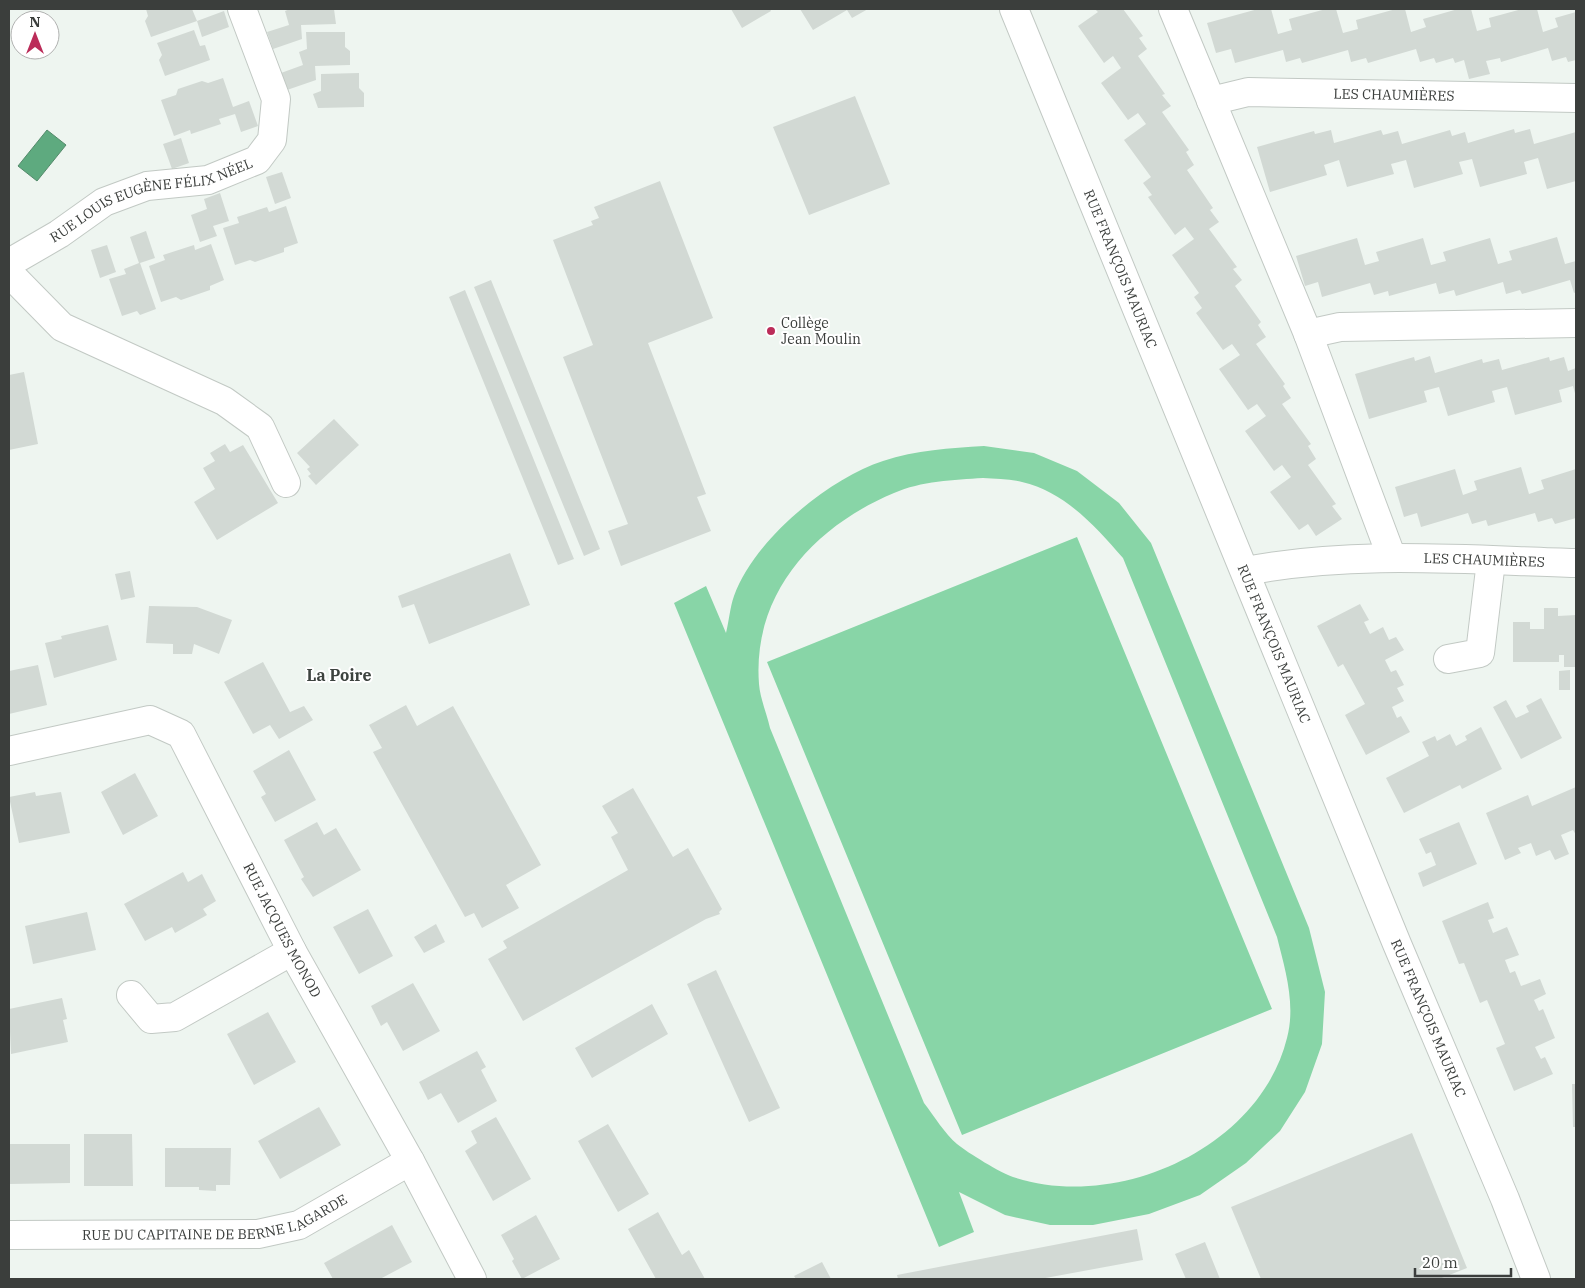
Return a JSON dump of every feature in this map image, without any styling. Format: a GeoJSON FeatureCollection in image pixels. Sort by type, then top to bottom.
{"type":"FeatureCollection","features":[{"type":"Feature","properties":{"kind":"street","name":"RUE LOUIS EUGÈNE FÉLIX NÉEL"},"geometry":{"type":"LineString","coordinates":[[9,263],[59,234],[104,202],[147,186],[208,180],[257,160],[272,140],[276,99],[242,9]]}},
{"type":"Feature","properties":{"kind":"street","name":"RUE FRANÇOIS MAURIAC"},"geometry":{"type":"LineString","coordinates":[[1014,9],[1246,571],[1393,935],[1505,1199],[1536,1279]]}},
{"type":"Feature","properties":{"kind":"street"},"geometry":{"type":"LineString","coordinates":[[1173,9],[1308,334],[1392,558]]}},
{"type":"Feature","properties":{"kind":"street","name":"LES CHAUMIÈRES"},"geometry":{"type":"LineString","coordinates":[[1211,101],[1248,92],[1576,98]]}},
{"type":"Feature","properties":{"kind":"street"},"geometry":{"type":"LineString","coordinates":[[9,273],[62,327],[224,401],[260,427],[286,483]]}},
{"type":"Feature","properties":{"kind":"street"},"geometry":{"type":"LineString","coordinates":[[1308,334],[1340,327],[1576,323]]}},
{"type":"Feature","properties":{"kind":"street","name":"LES CHAUMIÈRES"},"geometry":{"type":"LineString","coordinates":[[1246,571],[1287,563],[1392,558],[1576,563]]}},
{"type":"Feature","properties":{"kind":"street"},"geometry":{"type":"LineString","coordinates":[[1448,659],[1480,653],[1491,561]]}},
{"type":"Feature","properties":{"kind":"street","name":"RUE JACQUES MONOD"},"geometry":{"type":"LineString","coordinates":[[9,751],[150,720],[181,734],[292,951],[410,1161],[472,1279]]}},
{"type":"Feature","properties":{"kind":"street"},"geometry":{"type":"LineString","coordinates":[[131,995],[151,1018],[175,1018],[292,951]]}},
{"type":"Feature","properties":{"kind":"street","name":"RUE DU CAPITAINE DE BERNE LAGARDE"},"geometry":{"type":"LineString","coordinates":[[9,1235],[258,1234],[299,1225],[410,1161]]}},
{"type":"Feature","properties":{"kind":"shaded area"},"geometry":{"type":"Polygon","coordinates":[[[47,130],[66,145],[37,181],[18,166],[47,130]]]}},
{"type":"Feature","properties":{"kind":"shaded area"},"geometry":{"type":"Polygon","coordinates":[[[984,446],[1034,453],[1077,471],[1119,503],[1151,543],[1309,928],[1325,992],[1322,1044],[1305,1092],[1280,1131],[1246,1163],[1200,1195],[1149,1214],[1093,1225],[1050,1225],[1005,1215],[959,1192],[974,1232],[939,1247],[674,603],[706,586],[726,633],[734,596],[744,575],[758,554],[775,533],[817,497],[839,482],[862,470],[895,457],[920,452],[984,446]],[[983,478],[938,482],[904,489],[865,507],[839,524],[815,544],[794,567],[778,592],[766,620],[760,651],[759,684],[770,728],[924,1103],[957,1144],[1008,1175],[1054,1186],[1096,1186],[1138,1177],[1179,1162],[1216,1140],[1247,1111],[1272,1077],[1287,1038],[1290,1012],[1288,987],[1277,937],[1123,558],[1078,512],[1052,494],[1022,482],[983,478]]]}},
{"type":"Feature","properties":{"kind":"shaded area"},"geometry":{"type":"Polygon","coordinates":[[[1077,537],[1272,1009],[962,1135],[767,662],[1077,537]]]}},
{"type":"Feature","properties":{"kind":"building"},"geometry":{"type":"Polygon","coordinates":[[[146,9],[192,9],[197,21],[151,37],[145,21],[148,16],[146,9]]]}},
{"type":"Feature","properties":{"kind":"building"},"geometry":{"type":"Polygon","coordinates":[[[290,9],[334,9],[336,24],[301,25],[302,39],[273,49],[267,32],[289,25],[285,11],[290,9]]]}},
{"type":"Feature","properties":{"kind":"building"},"geometry":{"type":"Polygon","coordinates":[[[731,9],[770,9],[771,11],[742,28],[731,9]]]}},
{"type":"Feature","properties":{"kind":"building"},"geometry":{"type":"Polygon","coordinates":[[[800,9],[868,9],[852,18],[847,10],[813,30],[800,9]]]}},
{"type":"Feature","properties":{"kind":"building"},"geometry":{"type":"Polygon","coordinates":[[[1095,9],[1123,9],[1143,36],[1139,38],[1147,49],[1138,56],[1165,94],[1162,95],[1171,106],[1162,112],[1189,150],[1186,152],[1194,165],[1187,170],[1213,208],[1210,210],[1219,222],[1209,229],[1237,267],[1233,269],[1242,280],[1235,286],[1261,322],[1258,325],[1266,337],[1256,344],[1285,384],[1283,386],[1291,398],[1282,404],[1311,444],[1308,446],[1316,459],[1308,465],[1336,504],[1332,506],[1342,519],[1316,536],[1308,524],[1299,530],[1270,492],[1291,477],[1282,465],[1274,471],[1245,431],[1266,416],[1257,404],[1248,410],[1219,369],[1240,355],[1232,344],[1223,350],[1196,313],[1202,308],[1194,297],[1199,293],[1172,255],[1194,239],[1185,227],[1175,235],[1148,197],[1152,195],[1143,183],[1151,177],[1124,140],[1146,124],[1138,113],[1128,120],[1101,83],[1121,68],[1113,56],[1104,63],[1078,26],[1098,12],[1095,9]]]}},
{"type":"Feature","properties":{"kind":"building"},"geometry":{"type":"Polygon","coordinates":[[[1258,9],[1271,9],[1278,34],[1292,30],[1289,19],[1326,9],[1336,9],[1343,33],[1358,29],[1356,20],[1396,9],[1405,9],[1411,32],[1426,27],[1423,19],[1458,9],[1471,9],[1477,31],[1491,27],[1489,18],[1522,9],[1537,9],[1543,32],[1558,27],[1555,18],[1576,12],[1576,60],[1568,62],[1566,57],[1552,61],[1548,48],[1501,62],[1500,58],[1486,61],[1490,74],[1469,79],[1464,60],[1455,63],[1453,58],[1436,63],[1434,58],[1420,62],[1416,49],[1368,63],[1366,58],[1351,62],[1348,50],[1302,63],[1300,58],[1286,62],[1283,50],[1235,63],[1231,49],[1216,53],[1207,23],[1258,9]]]}},
{"type":"Feature","properties":{"kind":"building"},"geometry":{"type":"Polygon","coordinates":[[[224,11],[229,27],[202,37],[197,21],[224,11]]]}},
{"type":"Feature","properties":{"kind":"building"},"geometry":{"type":"Polygon","coordinates":[[[194,30],[200,46],[205,45],[210,60],[165,76],[159,60],[162,55],[157,43],[194,30]]]}},
{"type":"Feature","properties":{"kind":"building"},"geometry":{"type":"Polygon","coordinates":[[[306,32],[345,32],[345,47],[350,51],[350,65],[315,66],[316,80],[287,90],[281,73],[303,65],[299,52],[307,49],[306,32]]]}},
{"type":"Feature","properties":{"kind":"building"},"geometry":{"type":"Polygon","coordinates":[[[359,73],[359,88],[364,93],[364,107],[318,108],[313,94],[321,91],[321,74],[359,73]]]}},
{"type":"Feature","properties":{"kind":"building"},"geometry":{"type":"Polygon","coordinates":[[[223,78],[233,107],[249,101],[258,126],[241,132],[235,114],[219,119],[221,124],[191,134],[190,130],[174,136],[161,100],[176,95],[178,89],[202,81],[208,83],[223,78]]]}},
{"type":"Feature","properties":{"kind":"building"},"geometry":{"type":"Polygon","coordinates":[[[855,96],[890,184],[809,215],[773,127],[855,96]]]}},
{"type":"Feature","properties":{"kind":"building"},"geometry":{"type":"Polygon","coordinates":[[[1514,129],[1515,133],[1530,129],[1534,144],[1576,132],[1576,181],[1547,189],[1538,158],[1524,162],[1527,174],[1480,187],[1472,159],[1459,162],[1463,174],[1414,188],[1406,160],[1391,164],[1394,174],[1347,187],[1339,160],[1324,165],[1327,175],[1270,192],[1257,147],[1314,131],[1315,134],[1331,130],[1334,143],[1381,130],[1383,135],[1398,131],[1402,144],[1450,130],[1452,136],[1465,132],[1468,143],[1514,129]]]}},
{"type":"Feature","properties":{"kind":"building"},"geometry":{"type":"Polygon","coordinates":[[[181,138],[189,163],[172,169],[163,144],[181,138]]]}},
{"type":"Feature","properties":{"kind":"building"},"geometry":{"type":"Polygon","coordinates":[[[282,172],[291,198],[275,204],[266,177],[282,172]]]}},
{"type":"Feature","properties":{"kind":"building"},"geometry":{"type":"Polygon","coordinates":[[[660,181],[713,318],[648,343],[706,494],[697,497],[711,531],[621,566],[608,531],[628,524],[563,357],[593,345],[553,240],[593,225],[591,221],[599,218],[594,207],[660,181]]]}},
{"type":"Feature","properties":{"kind":"building"},"geometry":{"type":"Polygon","coordinates":[[[220,193],[229,221],[213,226],[217,236],[200,242],[191,215],[207,209],[204,199],[220,193]]]}},
{"type":"Feature","properties":{"kind":"building"},"geometry":{"type":"Polygon","coordinates":[[[286,206],[298,243],[284,248],[284,252],[255,262],[250,260],[235,265],[223,228],[239,223],[237,217],[267,207],[269,212],[286,206]]]}},
{"type":"Feature","properties":{"kind":"building"},"geometry":{"type":"Polygon","coordinates":[[[146,231],[155,258],[140,263],[156,309],[140,315],[137,311],[122,316],[109,279],[126,274],[124,269],[139,263],[130,237],[146,231]]]}},
{"type":"Feature","properties":{"kind":"building"},"geometry":{"type":"Polygon","coordinates":[[[1557,237],[1565,264],[1576,261],[1576,292],[1574,293],[1570,280],[1522,294],[1520,290],[1506,294],[1503,282],[1456,296],[1454,290],[1439,294],[1436,283],[1389,296],[1388,291],[1374,295],[1370,283],[1322,297],[1318,282],[1305,286],[1296,256],[1357,238],[1365,265],[1379,261],[1376,252],[1423,238],[1431,265],[1446,261],[1443,252],[1490,238],[1498,264],[1512,260],[1509,251],[1557,237]]]}},
{"type":"Feature","properties":{"kind":"building"},"geometry":{"type":"Polygon","coordinates":[[[211,244],[224,280],[210,286],[210,290],[181,300],[176,297],[161,302],[149,266],[165,260],[163,255],[194,245],[195,250],[211,244]]]}},
{"type":"Feature","properties":{"kind":"building"},"geometry":{"type":"Polygon","coordinates":[[[107,245],[116,272],[100,278],[91,250],[107,245]]]}},
{"type":"Feature","properties":{"kind":"building"},"geometry":{"type":"Polygon","coordinates":[[[491,280],[600,549],[584,556],[474,287],[491,280]]]}},
{"type":"Feature","properties":{"kind":"building"},"geometry":{"type":"Polygon","coordinates":[[[465,290],[574,559],[558,565],[449,297],[465,290]]]}},
{"type":"Feature","properties":{"kind":"building"},"geometry":{"type":"Polygon","coordinates":[[[1430,356],[1435,373],[1482,359],[1483,363],[1499,359],[1502,370],[1549,357],[1550,361],[1564,357],[1568,371],[1576,368],[1576,397],[1573,386],[1559,390],[1562,402],[1515,415],[1507,387],[1492,391],[1495,402],[1448,416],[1439,387],[1424,391],[1427,402],[1369,419],[1355,374],[1414,357],[1415,361],[1430,356]]]}},
{"type":"Feature","properties":{"kind":"building"},"geometry":{"type":"Polygon","coordinates":[[[24,372],[38,444],[9,450],[9,375],[24,372]]]}},
{"type":"Feature","properties":{"kind":"building"},"geometry":{"type":"Polygon","coordinates":[[[334,419],[359,445],[316,485],[308,476],[311,474],[307,469],[310,467],[297,453],[334,419]]]}},
{"type":"Feature","properties":{"kind":"building"},"geometry":{"type":"Polygon","coordinates":[[[225,444],[230,452],[243,445],[278,503],[217,540],[194,502],[215,489],[203,468],[215,461],[210,453],[225,444]]]}},
{"type":"Feature","properties":{"kind":"building"},"geometry":{"type":"Polygon","coordinates":[[[1521,467],[1529,494],[1544,489],[1541,480],[1576,469],[1576,518],[1555,524],[1552,518],[1538,522],[1535,513],[1488,526],[1486,520],[1472,524],[1468,513],[1421,527],[1417,513],[1404,517],[1395,487],[1455,469],[1463,495],[1477,490],[1474,481],[1521,467]]]}},
{"type":"Feature","properties":{"kind":"building"},"geometry":{"type":"Polygon","coordinates":[[[510,553],[530,605],[429,644],[414,604],[402,608],[398,596],[510,553]]]}},
{"type":"Feature","properties":{"kind":"building"},"geometry":{"type":"Polygon","coordinates":[[[130,571],[135,597],[121,600],[115,574],[130,571]]]}},
{"type":"Feature","properties":{"kind":"building"},"geometry":{"type":"Polygon","coordinates":[[[1360,604],[1369,620],[1364,622],[1370,634],[1383,627],[1389,640],[1396,637],[1404,650],[1385,660],[1391,672],[1396,670],[1404,685],[1397,688],[1404,701],[1392,707],[1397,718],[1401,716],[1410,732],[1366,755],[1345,715],[1365,704],[1343,664],[1338,667],[1317,626],[1360,604]]]}},
{"type":"Feature","properties":{"kind":"building"},"geometry":{"type":"Polygon","coordinates":[[[149,606],[197,607],[232,620],[219,654],[194,644],[192,654],[173,654],[173,644],[146,643],[149,606]]]}},
{"type":"Feature","properties":{"kind":"building"},"geometry":{"type":"Polygon","coordinates":[[[1544,608],[1558,608],[1558,616],[1576,615],[1576,667],[1564,667],[1564,655],[1559,655],[1559,662],[1513,662],[1513,622],[1530,622],[1530,629],[1544,629],[1544,608]]]}},
{"type":"Feature","properties":{"kind":"building"},"geometry":{"type":"Polygon","coordinates":[[[108,625],[117,660],[54,678],[45,643],[62,639],[61,636],[108,625]]]}},
{"type":"Feature","properties":{"kind":"building"},"geometry":{"type":"Polygon","coordinates":[[[263,662],[290,712],[304,706],[313,720],[279,739],[270,725],[253,734],[224,682],[263,662]]]}},
{"type":"Feature","properties":{"kind":"building"},"geometry":{"type":"Polygon","coordinates":[[[38,665],[47,705],[9,714],[9,671],[38,665]]]}},
{"type":"Feature","properties":{"kind":"building"},"geometry":{"type":"Polygon","coordinates":[[[1570,670],[1570,690],[1559,690],[1559,671],[1570,670]]]}},
{"type":"Feature","properties":{"kind":"building"},"geometry":{"type":"Polygon","coordinates":[[[1541,698],[1562,738],[1521,759],[1493,707],[1506,700],[1516,718],[1529,712],[1526,706],[1541,698]]]}},
{"type":"Feature","properties":{"kind":"building"},"geometry":{"type":"Polygon","coordinates":[[[406,705],[417,726],[453,706],[541,865],[506,885],[519,908],[482,928],[474,913],[465,917],[373,752],[382,748],[369,725],[406,705]]]}},
{"type":"Feature","properties":{"kind":"building"},"geometry":{"type":"Polygon","coordinates":[[[1481,727],[1502,769],[1462,789],[1460,785],[1404,813],[1386,778],[1429,756],[1422,742],[1435,736],[1437,741],[1450,734],[1456,746],[1467,740],[1465,736],[1481,727]]]}},
{"type":"Feature","properties":{"kind":"building"},"geometry":{"type":"Polygon","coordinates":[[[289,750],[316,800],[275,822],[261,797],[266,794],[253,771],[289,750]]]}},
{"type":"Feature","properties":{"kind":"building"},"geometry":{"type":"Polygon","coordinates":[[[135,773],[158,816],[123,835],[101,792],[135,773]]]}},
{"type":"Feature","properties":{"kind":"building"},"geometry":{"type":"Polygon","coordinates":[[[1576,787],[1576,835],[1573,830],[1561,835],[1569,854],[1555,860],[1550,850],[1536,856],[1531,843],[1518,848],[1521,853],[1505,860],[1486,813],[1528,795],[1532,806],[1576,787]]]}},
{"type":"Feature","properties":{"kind":"building"},"geometry":{"type":"Polygon","coordinates":[[[633,788],[673,857],[688,848],[722,909],[719,912],[720,914],[706,919],[523,1021],[488,959],[507,948],[503,941],[628,870],[611,837],[618,833],[602,806],[633,788]]]}},
{"type":"Feature","properties":{"kind":"building"},"geometry":{"type":"Polygon","coordinates":[[[35,792],[36,796],[61,792],[70,833],[19,843],[9,797],[35,792]]]}},
{"type":"Feature","properties":{"kind":"building"},"geometry":{"type":"Polygon","coordinates":[[[317,822],[324,835],[336,828],[361,870],[313,897],[301,879],[304,877],[284,840],[317,822]]]}},
{"type":"Feature","properties":{"kind":"building"},"geometry":{"type":"Polygon","coordinates":[[[1459,822],[1477,864],[1423,887],[1418,873],[1436,865],[1431,852],[1426,854],[1419,839],[1459,822]]]}},
{"type":"Feature","properties":{"kind":"building"},"geometry":{"type":"Polygon","coordinates":[[[183,872],[188,882],[202,874],[216,901],[203,909],[207,915],[175,933],[172,927],[145,941],[124,904],[183,872]]]}},
{"type":"Feature","properties":{"kind":"building"},"geometry":{"type":"Polygon","coordinates":[[[1488,902],[1494,918],[1488,920],[1493,933],[1507,927],[1519,955],[1505,960],[1510,973],[1515,971],[1521,986],[1540,979],[1546,994],[1534,1000],[1539,1011],[1543,1009],[1555,1038],[1535,1047],[1541,1059],[1545,1057],[1553,1074],[1514,1091],[1496,1048],[1505,1044],[1487,1000],[1480,1003],[1464,963],[1459,964],[1442,921],[1488,902]]]}},
{"type":"Feature","properties":{"kind":"building"},"geometry":{"type":"Polygon","coordinates":[[[368,909],[393,956],[359,974],[333,927],[368,909]]]}},
{"type":"Feature","properties":{"kind":"building"},"geometry":{"type":"Polygon","coordinates":[[[87,912],[96,950],[33,964],[25,926],[87,912]]]}},
{"type":"Feature","properties":{"kind":"building"},"geometry":{"type":"Polygon","coordinates":[[[436,924],[445,942],[424,953],[414,937],[436,924]]]}},
{"type":"Feature","properties":{"kind":"building"},"geometry":{"type":"Polygon","coordinates":[[[716,970],[780,1108],[749,1122],[687,984],[716,970]]]}},
{"type":"Feature","properties":{"kind":"building"},"geometry":{"type":"Polygon","coordinates":[[[413,983],[440,1031],[403,1051],[387,1022],[381,1026],[371,1006],[413,983]]]}},
{"type":"Feature","properties":{"kind":"building"},"geometry":{"type":"Polygon","coordinates":[[[62,998],[67,1019],[63,1020],[68,1042],[11,1054],[9,1009],[62,998]]]}},
{"type":"Feature","properties":{"kind":"building"},"geometry":{"type":"Polygon","coordinates":[[[652,1004],[668,1034],[592,1078],[575,1048],[652,1004]]]}},
{"type":"Feature","properties":{"kind":"building"},"geometry":{"type":"Polygon","coordinates":[[[268,1012],[296,1062],[254,1085],[227,1034],[268,1012]]]}},
{"type":"Feature","properties":{"kind":"building"},"geometry":{"type":"Polygon","coordinates":[[[477,1051],[486,1067],[481,1070],[497,1101],[458,1123],[441,1093],[428,1100],[419,1082],[477,1051]]]}},
{"type":"Feature","properties":{"kind":"building"},"geometry":{"type":"Polygon","coordinates":[[[1572,1084],[1576,1084],[1576,1127],[1573,1127],[1572,1084]]]}},
{"type":"Feature","properties":{"kind":"building"},"geometry":{"type":"Polygon","coordinates":[[[319,1107],[341,1145],[280,1179],[258,1141],[319,1107]]]}},
{"type":"Feature","properties":{"kind":"building"},"geometry":{"type":"Polygon","coordinates":[[[496,1117],[531,1179],[493,1201],[465,1151],[477,1143],[471,1131],[496,1117]]]}},
{"type":"Feature","properties":{"kind":"building"},"geometry":{"type":"Polygon","coordinates":[[[608,1124],[649,1194],[618,1212],[578,1141],[608,1124]]]}},
{"type":"Feature","properties":{"kind":"building"},"geometry":{"type":"Polygon","coordinates":[[[1412,1133],[1467,1268],[1439,1279],[1261,1279],[1231,1207],[1412,1133]]]}},
{"type":"Feature","properties":{"kind":"building"},"geometry":{"type":"Polygon","coordinates":[[[84,1134],[132,1134],[133,1186],[84,1186],[84,1134]]]}},
{"type":"Feature","properties":{"kind":"building"},"geometry":{"type":"Polygon","coordinates":[[[9,1144],[70,1144],[70,1183],[9,1184],[9,1144]]]}},
{"type":"Feature","properties":{"kind":"building"},"geometry":{"type":"Polygon","coordinates":[[[165,1148],[231,1148],[230,1185],[216,1185],[216,1191],[199,1190],[199,1187],[165,1187],[165,1148]]]}},
{"type":"Feature","properties":{"kind":"building"},"geometry":{"type":"Polygon","coordinates":[[[658,1212],[682,1255],[689,1250],[705,1279],[656,1279],[628,1229],[658,1212]]]}},
{"type":"Feature","properties":{"kind":"building"},"geometry":{"type":"Polygon","coordinates":[[[536,1215],[560,1259],[522,1279],[501,1235],[536,1215]]]}},
{"type":"Feature","properties":{"kind":"building"},"geometry":{"type":"Polygon","coordinates":[[[392,1225],[412,1262],[380,1279],[333,1279],[324,1263],[392,1225]]]}},
{"type":"Feature","properties":{"kind":"building"},"geometry":{"type":"Polygon","coordinates":[[[1137,1229],[1143,1260],[1040,1279],[898,1279],[897,1275],[1137,1229]]]}},
{"type":"Feature","properties":{"kind":"building"},"geometry":{"type":"Polygon","coordinates":[[[1205,1242],[1220,1279],[1186,1279],[1175,1254],[1205,1242]]]}},
{"type":"Feature","properties":{"kind":"building"},"geometry":{"type":"Polygon","coordinates":[[[822,1262],[831,1279],[796,1279],[794,1276],[822,1262]]]}},
{"type":"Feature","properties":{"kind":"place","name":"Collège Jean Moulin"},"geometry":{"type":"Point","coordinates":[771,331]}},
{"type":"Feature","properties":{"kind":"district","name":"La Poire"},"geometry":{"type":"Point","coordinates":[339,675]}}]}
